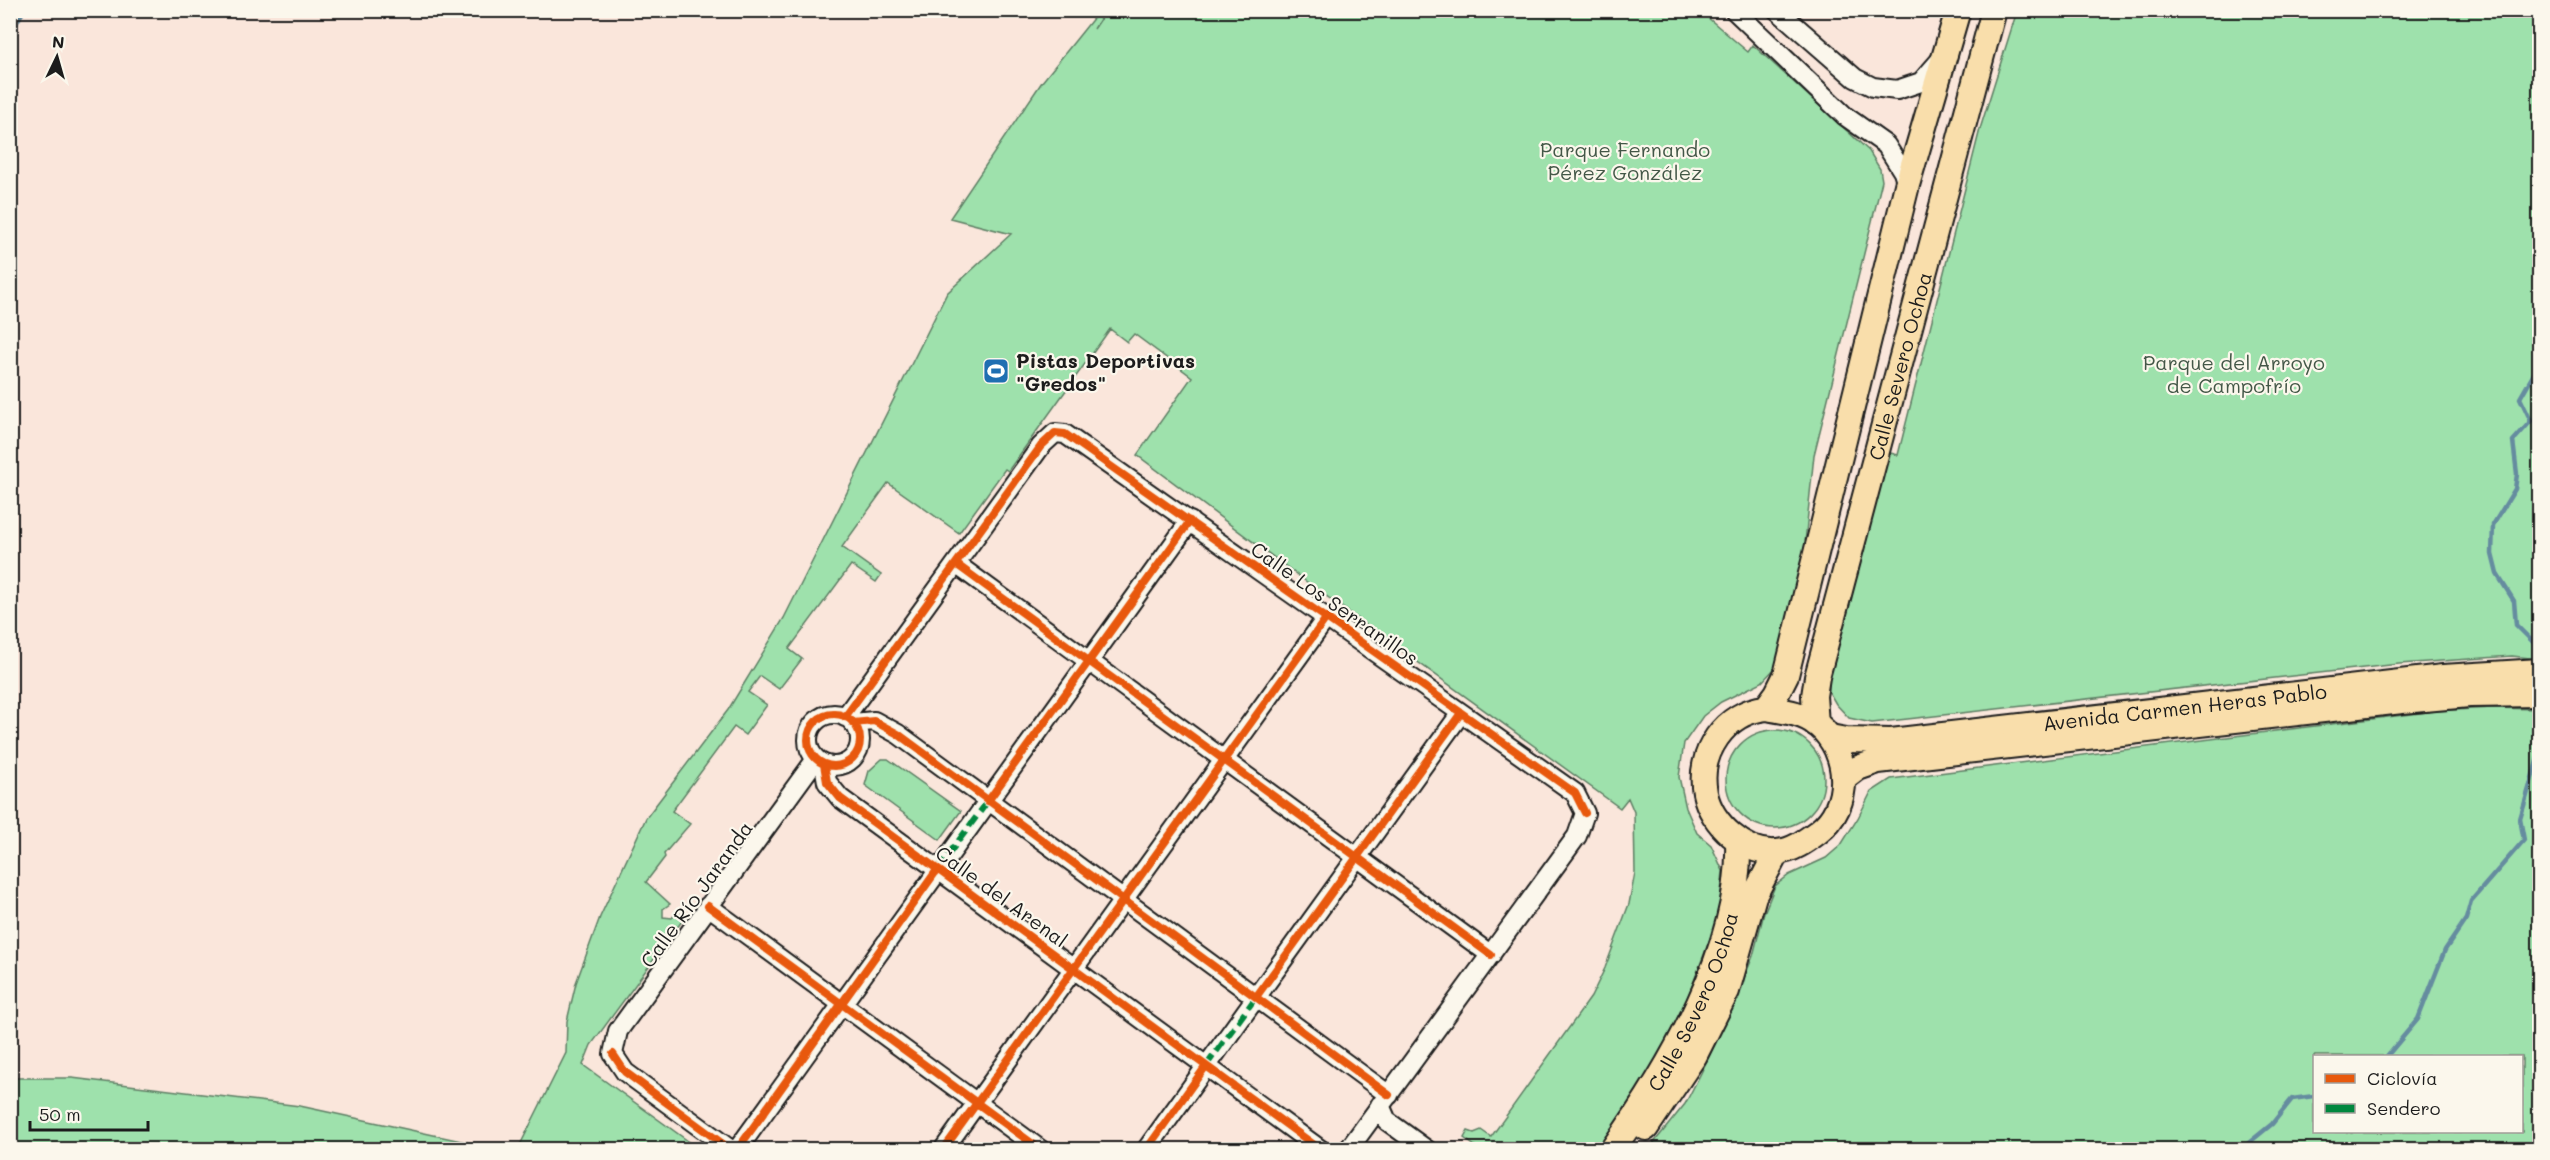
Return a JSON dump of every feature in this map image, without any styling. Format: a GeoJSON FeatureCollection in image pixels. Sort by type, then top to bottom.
{"type":"FeatureCollection","features":[{"type":"Feature","properties":{"kind":"main road","name":"Calle Severo Ochoa"},"geometry":{"type":"LineString","coordinates":[[1766,708],[1778,693],[1786,675],[1907,185],[1958,10]]}},
{"type":"Feature","properties":{"kind":"main road","name":"Calle Severo Ochoa"},"geometry":{"type":"LineString","coordinates":[[1823,731],[1814,696],[1817,677],[1994,10]]}},
{"type":"Feature","properties":{"kind":"main road","name":"Avenida Carmen Heras Pablo"},"geometry":{"type":"LineString","coordinates":[[1823,731],[1845,740],[1891,741],[2443,677],[2540,671]]}},
{"type":"Feature","properties":{"kind":"main road","name":"Avenida Carmen Heras Pablo"},"geometry":{"type":"LineString","coordinates":[[1845,778],[1858,768],[1878,761],[2413,700],[2469,695],[2540,694]]}},
{"type":"Feature","properties":{"kind":"main road"},"geometry":{"type":"LineString","coordinates":[[1766,708],[1800,715],[1823,731],[1840,759],[1845,778],[1841,801],[1822,829],[1803,843],[1777,852],[1755,849],[1737,841],[1713,815],[1705,794],[1704,767],[1709,750],[1721,731],[1737,717],[1754,709],[1766,708]]}},
{"type":"Feature","properties":{"kind":"main road","name":"Calle Severo Ochoa"},"geometry":{"type":"LineString","coordinates":[[1612,1149],[1637,1114],[1677,1046],[1708,980],[1736,889],[1737,841]]}},
{"type":"Feature","properties":{"kind":"main road","name":"Calle Severo Ochoa"},"geometry":{"type":"LineString","coordinates":[[1632,1149],[1695,1054],[1727,992],[1754,896],[1777,852]]}},
{"type":"Feature","properties":{"kind":"street"},"geometry":{"type":"LineString","coordinates":[[1734,10],[1845,116],[1886,145],[1903,172],[1907,185]]}},
{"type":"Feature","properties":{"kind":"street"},"geometry":{"type":"LineString","coordinates":[[1777,10],[1855,78],[1873,87],[1897,90],[1921,82],[1945,54]]}},
{"type":"Feature","properties":{"kind":"street","name":"Calle Los Serranillos"},"geometry":{"type":"LineString","coordinates":[[956,564],[1041,446],[1055,433],[1065,434],[1191,520],[1575,793],[1585,813],[1577,836],[1491,955]]}},
{"type":"Feature","properties":{"kind":"street"},"geometry":{"type":"LineString","coordinates":[[737,1149],[1191,520]]}},
{"type":"Feature","properties":{"kind":"street"},"geometry":{"type":"LineString","coordinates":[[849,720],[956,564],[1491,955],[1384,1100],[1353,1149]]}},
{"type":"Feature","properties":{"kind":"street"},"geometry":{"type":"LineString","coordinates":[[943,1149],[1327,617]]}},
{"type":"Feature","properties":{"kind":"street"},"geometry":{"type":"LineString","coordinates":[[1146,1149],[1461,712]]}},
{"type":"Feature","properties":{"kind":"street"},"geometry":{"type":"LineString","coordinates":[[849,720],[859,731],[860,741],[855,755],[844,764],[834,766],[820,761],[808,742],[813,725],[828,715],[849,720],[874,721],[884,725],[1256,998],[1384,1100],[1387,1121],[1427,1149]]}},
{"type":"Feature","properties":{"kind":"street","name":"Calle del Arenal"},"geometry":{"type":"LineString","coordinates":[[820,761],[827,782],[840,798],[1321,1149]]}},
{"type":"Feature","properties":{"kind":"street","name":"Calle Río Jaranda"},"geometry":{"type":"LineString","coordinates":[[731,1149],[625,1072],[612,1054],[618,1031],[708,906],[820,761]]}},
{"type":"Feature","properties":{"kind":"street"},"geometry":{"type":"LineString","coordinates":[[708,906],[1041,1149]]}},
{"type":"Feature","properties":{"kind":"green space","name":"Parque Fernando Pérez González"},"geometry":{"type":"Polygon","coordinates":[[[1107,10],[1700,11],[1748,52],[1753,45],[1869,151],[1880,169],[1882,181],[1814,455],[1804,552],[1776,667],[1762,682],[1721,702],[1703,716],[1684,743],[1679,777],[1686,808],[1697,833],[1711,845],[1723,871],[1719,915],[1684,1007],[1660,1057],[1620,1121],[1598,1149],[1479,1149],[1464,1138],[1468,1131],[1474,1133],[1481,1130],[1491,1137],[1591,997],[1605,968],[1629,904],[1635,873],[1634,812],[1628,798],[1620,808],[1304,580],[1137,455],[1192,377],[1134,334],[1127,342],[1110,329],[1008,471],[1005,469],[959,533],[888,483],[842,547],[881,575],[876,582],[851,565],[789,649],[802,659],[779,689],[760,676],[748,692],[767,705],[745,735],[734,727],[672,811],[690,824],[664,854],[665,857],[646,882],[670,904],[663,909],[663,917],[672,918],[677,912],[685,917],[591,1045],[583,1065],[699,1149],[511,1150],[521,1143],[566,1053],[567,1021],[576,983],[600,917],[646,818],[728,710],[784,618],[947,293],[1011,234],[950,218],[1042,82],[1099,11],[1105,11],[1094,29],[1107,10]]]}},
{"type":"Feature","properties":{"kind":"green space","name":"Parque del Arroyo de Campofrío"},"geometry":{"type":"Polygon","coordinates":[[[2017,11],[2539,11],[2539,659],[2512,656],[2399,664],[1872,723],[1849,718],[1836,704],[1829,692],[1829,662],[1883,451],[1898,455],[1980,129],[2017,11]]]}},
{"type":"Feature","properties":{"kind":"green space"},"geometry":{"type":"Polygon","coordinates":[[[2492,708],[2539,709],[2539,1149],[1648,1150],[1685,1104],[1701,1073],[1732,1008],[1753,956],[1764,913],[1775,886],[1789,875],[1826,858],[1841,845],[1871,792],[1891,779],[2436,711],[2492,708]]]}},
{"type":"Feature","properties":{"kind":"green space"},"geometry":{"type":"Polygon","coordinates":[[[1775,730],[1794,734],[1810,744],[1820,760],[1824,779],[1820,798],[1810,814],[1794,824],[1775,828],[1756,824],[1740,814],[1730,798],[1726,779],[1730,760],[1740,744],[1756,734],[1775,730]]]}},
{"type":"Feature","properties":{"kind":"green space"},"geometry":{"type":"Polygon","coordinates":[[[882,759],[888,759],[961,811],[940,840],[865,785],[869,771],[882,759]]]}},
{"type":"Feature","properties":{"kind":"green space"},"geometry":{"type":"Polygon","coordinates":[[[10,1078],[72,1078],[300,1106],[498,1149],[11,1149],[10,1078]]]}},
{"type":"Feature","properties":{"kind":"waterway"},"geometry":{"type":"LineString","coordinates":[[10,33],[24,10]]}},
{"type":"Feature","properties":{"kind":"waterway"},"geometry":{"type":"LineString","coordinates":[[2538,661],[2539,648],[2516,625],[2514,601],[2497,574],[2492,554],[2493,525],[2515,489],[2517,474],[2513,441],[2531,421],[2520,398],[2540,363]]}},
{"type":"Feature","properties":{"kind":"waterway"},"geometry":{"type":"LineString","coordinates":[[2533,714],[2540,743]]}},
{"type":"Feature","properties":{"kind":"waterway"},"geometry":{"type":"LineString","coordinates":[[2388,1055],[2418,1019],[2445,950],[2466,919],[2471,901],[2524,840],[2520,819],[2540,751]]}},
{"type":"Feature","properties":{"kind":"waterway"},"geometry":{"type":"LineString","coordinates":[[2240,1150],[2272,1124],[2292,1099],[2313,1096]]}},
{"type":"Feature","properties":{"kind":"marked path"},"geometry":{"type":"LineString","coordinates":[[937,870],[988,801]]}},
{"type":"Feature","properties":{"kind":"marked path"},"geometry":{"type":"LineString","coordinates":[[1206,1066],[1256,997]]}},
{"type":"Feature","properties":{"kind":"cycle path"},"geometry":{"type":"LineString","coordinates":[[845,717],[1041,446],[1055,433],[1065,434],[1575,793],[1585,813]]}},
{"type":"Feature","properties":{"kind":"cycle path"},"geometry":{"type":"LineString","coordinates":[[988,801],[1190,521]]}},
{"type":"Feature","properties":{"kind":"cycle path"},"geometry":{"type":"LineString","coordinates":[[956,564],[1491,955]]}},
{"type":"Feature","properties":{"kind":"cycle path"},"geometry":{"type":"LineString","coordinates":[[943,1150],[1327,617]]}},
{"type":"Feature","properties":{"kind":"cycle path"},"geometry":{"type":"LineString","coordinates":[[1256,997],[1461,713]]}},
{"type":"Feature","properties":{"kind":"cycle path"},"geometry":{"type":"LineString","coordinates":[[834,714],[848,718],[856,726],[860,740],[856,754],[848,762],[834,766],[820,762],[812,754],[808,740],[812,726],[820,718],[834,714]]}},
{"type":"Feature","properties":{"kind":"cycle path"},"geometry":{"type":"LineString","coordinates":[[853,723],[874,721],[898,734],[1389,1095]]}},
{"type":"Feature","properties":{"kind":"cycle path"},"geometry":{"type":"LineString","coordinates":[[824,764],[827,782],[840,798],[1321,1150]]}},
{"type":"Feature","properties":{"kind":"cycle path"},"geometry":{"type":"LineString","coordinates":[[737,1150],[937,870]]}},
{"type":"Feature","properties":{"kind":"cycle path"},"geometry":{"type":"LineString","coordinates":[[708,906],[1041,1150]]}},
{"type":"Feature","properties":{"kind":"cycle path"},"geometry":{"type":"LineString","coordinates":[[613,1054],[625,1072],[731,1150]]}},
{"type":"Feature","properties":{"kind":"cycle path"},"geometry":{"type":"LineString","coordinates":[[1146,1150],[1206,1066]]}},
{"type":"Feature","properties":{"kind":"place","name":"Pistas Deportivas \"Gredos\""},"geometry":{"type":"Point","coordinates":[996,371]}}]}
